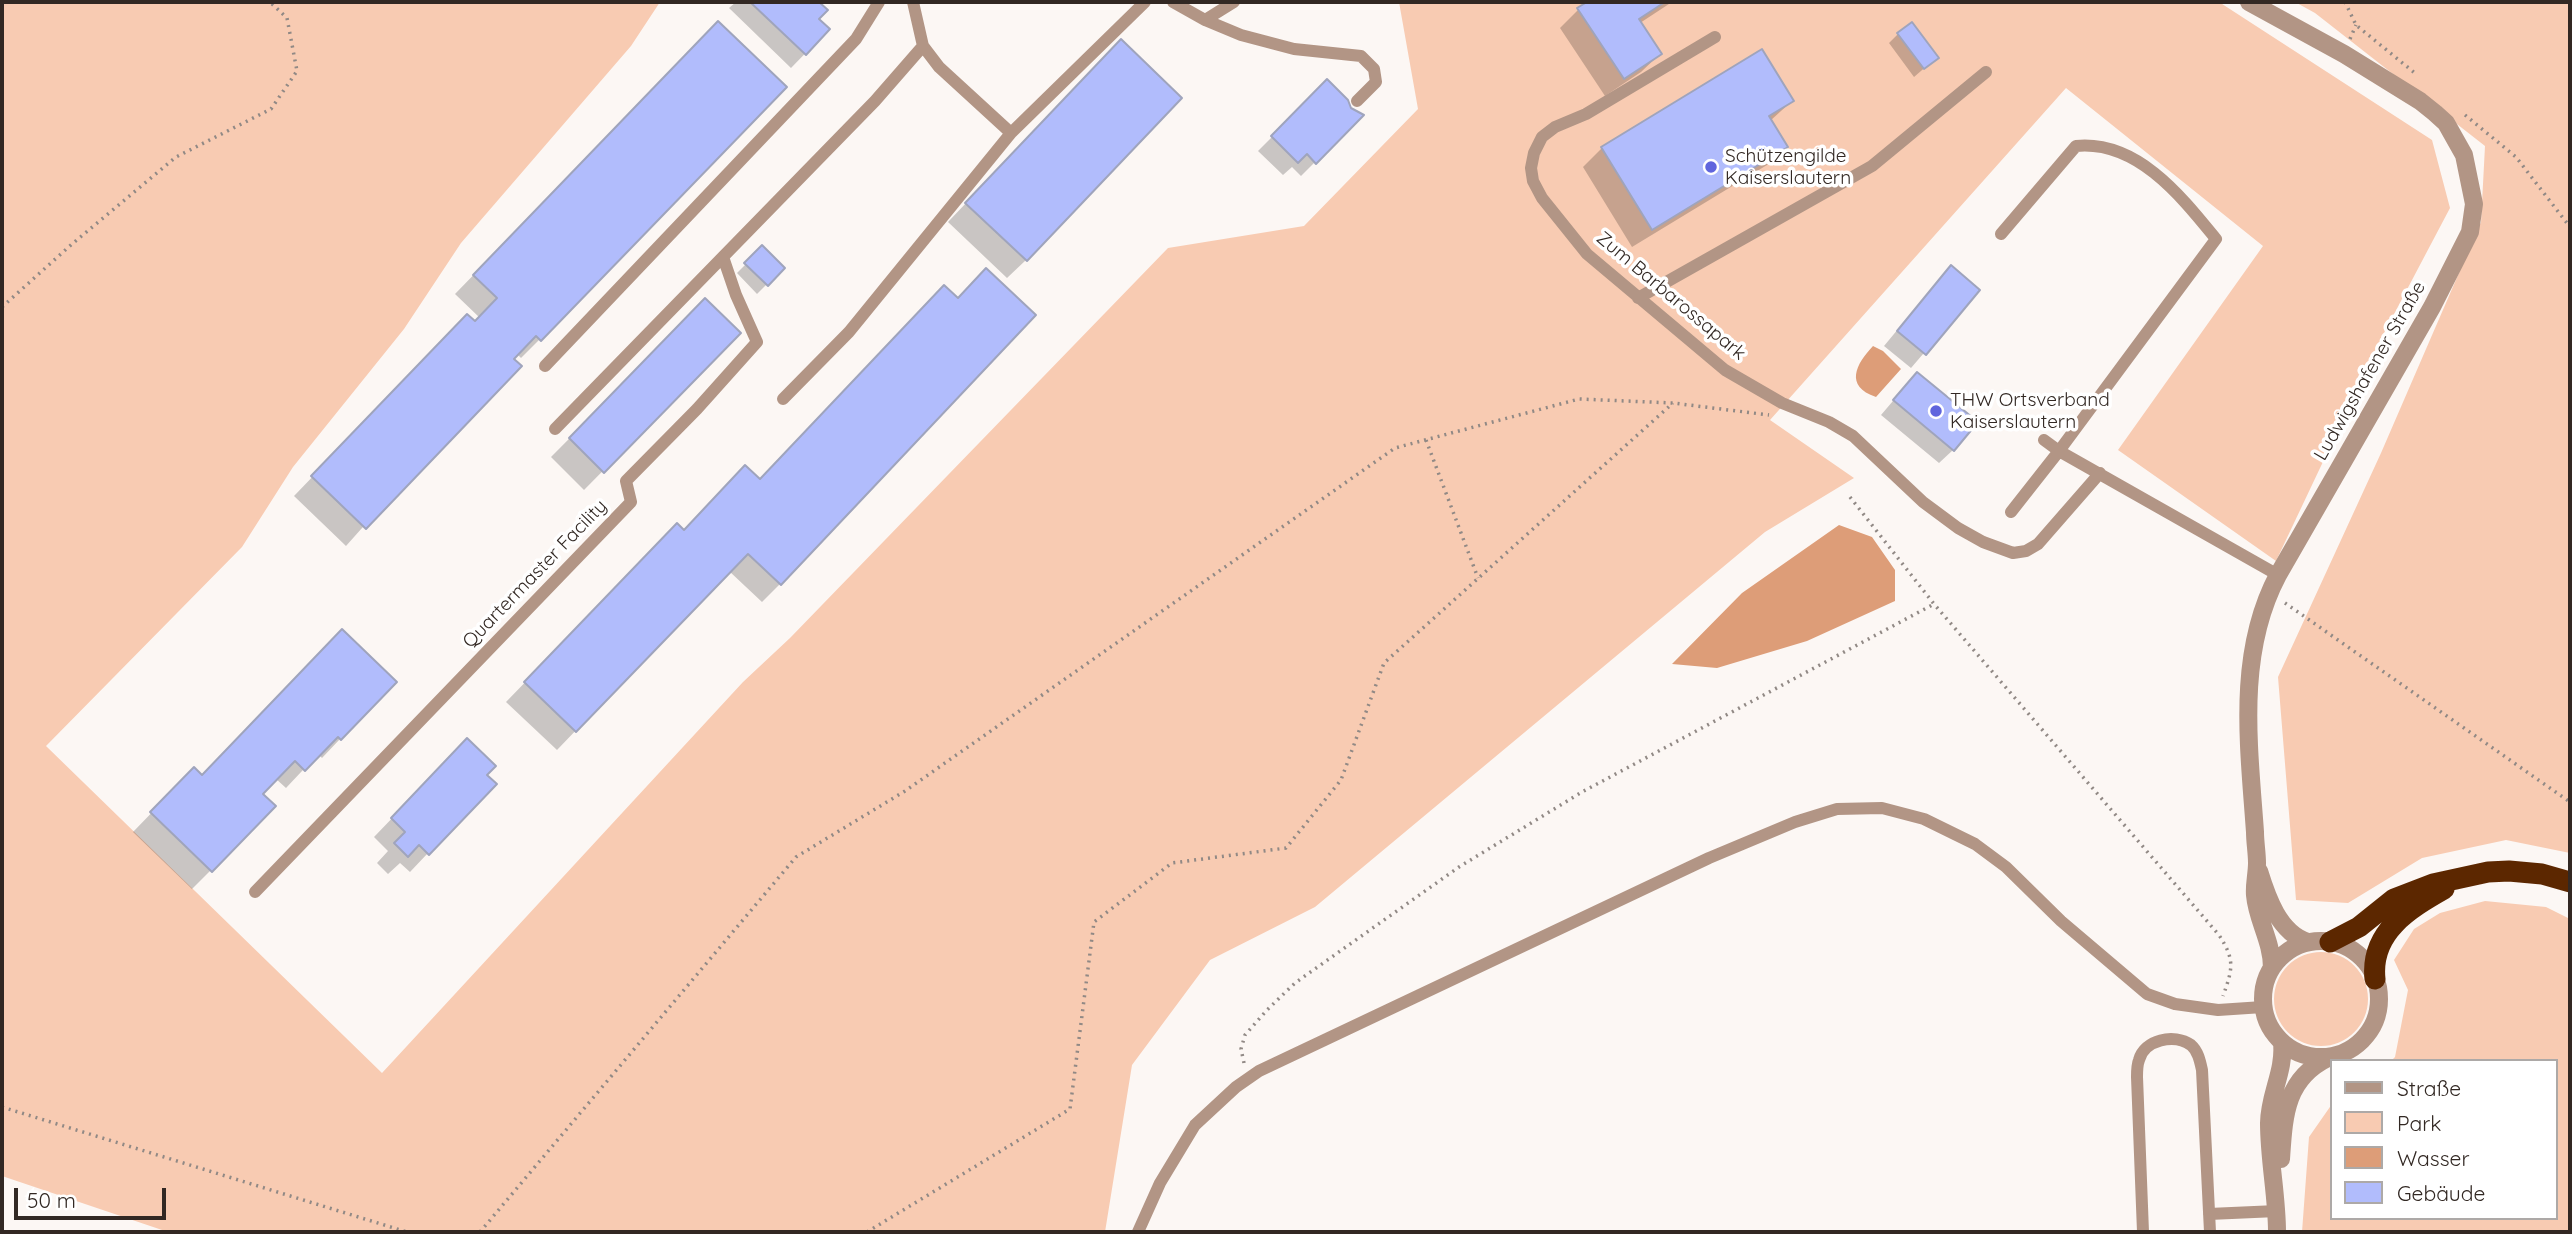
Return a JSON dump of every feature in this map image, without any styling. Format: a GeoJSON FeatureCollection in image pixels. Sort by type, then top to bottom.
{"type":"FeatureCollection","features":[{"type":"Feature","properties":{"kind":"highway"},"geometry":{"type":"LineString","coordinates":[[2330,942],[2359,927],[2405,893],[2468,876],[2509,871],[2542,874],[2570,882]]}},
{"type":"Feature","properties":{"kind":"highway"},"geometry":{"type":"LineString","coordinates":[[2375,979],[2377,951],[2388,929],[2422,902],[2468,876]]}},
{"type":"Feature","properties":{"kind":"street","name":"Ludwigshafener Straße"},"geometry":{"type":"LineString","coordinates":[[2249,2],[2344,54],[2413,96],[2435,113],[2446,123],[2465,155],[2474,204],[2469,232],[2432,307],[2269,592],[2251,655],[2248,724],[2257,864],[2255,898],[2271,949],[2272,968]]}},
{"type":"Feature","properties":{"kind":"street","name":"Ludwigshafener Straße"},"geometry":{"type":"LineString","coordinates":[[2257,864],[2282,923],[2294,935],[2308,943]]}},
{"type":"Feature","properties":{"kind":"street"},"geometry":{"type":"LineString","coordinates":[[2330,942],[2357,954],[2371,969],[2379,1000],[2374,1022],[2361,1041],[2343,1053],[2311,1057],[2282,1043],[2269,1027],[2263,1007],[2264,987],[2272,968],[2287,951],[2308,943],[2330,942]]}},
{"type":"Feature","properties":{"kind":"street"},"geometry":{"type":"LineString","coordinates":[[2277,1211],[2269,1124],[2270,1101],[2282,1060],[2282,1043]]}},
{"type":"Feature","properties":{"kind":"street"},"geometry":{"type":"LineString","coordinates":[[2277,1232],[2283,1124],[2288,1102],[2302,1075],[2332,1056]]}},
{"type":"Feature","properties":{"kind":"lane"},"geometry":{"type":"LineString","coordinates":[[545,366],[856,39],[879,2]]}},
{"type":"Feature","properties":{"kind":"lane"},"geometry":{"type":"LineString","coordinates":[[914,2],[923,46],[939,67],[1012,133]]}},
{"type":"Feature","properties":{"kind":"lane"},"geometry":{"type":"LineString","coordinates":[[783,399],[849,332],[1012,133],[1145,2]]}},
{"type":"Feature","properties":{"kind":"lane"},"geometry":{"type":"LineString","coordinates":[[1173,2],[1205,20],[1241,35],[1294,49],[1361,56],[1374,68],[1377,82],[1357,100]]}},
{"type":"Feature","properties":{"kind":"lane"},"geometry":{"type":"LineString","coordinates":[[1205,20],[1234,2]]}},
{"type":"Feature","properties":{"kind":"lane","name":"Zum Barbarossapark"},"geometry":{"type":"LineString","coordinates":[[1715,37],[1586,114],[1555,127],[1542,137],[1534,153],[1531,168],[1533,181],[1542,198],[1587,254],[1725,370],[1782,403],[1829,422],[1853,436],[1923,502],[1958,528],[2001,551],[2026,551],[2038,544],[2100,473]]}},
{"type":"Feature","properties":{"kind":"lane"},"geometry":{"type":"LineString","coordinates":[[555,429],[875,101],[923,46]]}},
{"type":"Feature","properties":{"kind":"lane"},"geometry":{"type":"LineString","coordinates":[[1638,298],[1872,166],[1986,72]]}},
{"type":"Feature","properties":{"kind":"lane"},"geometry":{"type":"LineString","coordinates":[[2001,234],[2076,146],[2092,145],[2127,155],[2149,169],[2192,209],[2216,239],[2059,452],[2011,512]]}},
{"type":"Feature","properties":{"kind":"lane","name":"Quartermaster Facility"},"geometry":{"type":"LineString","coordinates":[[255,892],[631,502],[625,481],[696,410],[757,342],[723,257]]}},
{"type":"Feature","properties":{"kind":"lane"},"geometry":{"type":"LineString","coordinates":[[2044,440],[2059,452],[2278,575]]}},
{"type":"Feature","properties":{"kind":"lane"},"geometry":{"type":"LineString","coordinates":[[1138,1232],[1160,1183],[1195,1125],[1247,1079],[1709,858],[1795,822],[1837,809],[1882,808],[1924,819],[1975,844],[2006,867],[2061,921],[2147,994],[2175,1004],[2218,1010],[2263,1007]]}},
{"type":"Feature","properties":{"kind":"lane"},"geometry":{"type":"LineString","coordinates":[[2143,1232],[2137,1077],[2139,1058],[2146,1047],[2157,1041],[2181,1041],[2192,1046],[2198,1055],[2202,1070],[2210,1232]]}},
{"type":"Feature","properties":{"kind":"lane"},"geometry":{"type":"LineString","coordinates":[[2209,1214],[2277,1211]]}},
{"type":"Feature","properties":{"kind":"path"},"geometry":{"type":"LineString","coordinates":[[2,307],[176,156],[271,109],[297,71],[287,18],[270,2]]}},
{"type":"Feature","properties":{"kind":"path"},"geometry":{"type":"LineString","coordinates":[[2345,2],[2356,25]]}},
{"type":"Feature","properties":{"kind":"path"},"geometry":{"type":"LineString","coordinates":[[480,1232],[796,857],[905,791],[1395,449],[1579,399],[1673,402],[1782,417],[1811,415]]}},
{"type":"Feature","properties":{"kind":"path"},"geometry":{"type":"LineString","coordinates":[[867,1232],[1070,1109],[1094,922],[1172,863],[1286,848],[1341,780],[1384,663],[1673,402]]}},
{"type":"Feature","properties":{"kind":"path"},"geometry":{"type":"LineString","coordinates":[[1426,440],[1478,578]]}},
{"type":"Feature","properties":{"kind":"path"},"geometry":{"type":"LineString","coordinates":[[1850,496],[1934,604],[2219,935],[2229,951],[2232,965],[2218,1010]]}},
{"type":"Feature","properties":{"kind":"path"},"geometry":{"type":"LineString","coordinates":[[2269,592],[2570,802]]}},
{"type":"Feature","properties":{"kind":"path"},"geometry":{"type":"LineString","coordinates":[[1247,1079],[1241,1049],[1245,1035],[1267,1010],[1295,983],[1459,867],[1582,792],[1934,604]]}},
{"type":"Feature","properties":{"kind":"path"},"geometry":{"type":"LineString","coordinates":[[2,1107],[407,1232]]}},
{"type":"Feature","properties":{"kind":"green space"},"geometry":{"type":"Polygon","coordinates":[[[2,2],[660,2],[631,46],[461,243],[404,329],[293,467],[242,547],[46,746],[382,1073],[743,682],[790,638],[1168,248],[1304,226],[1418,109],[1399,2],[2219,2],[2432,140],[2450,208],[2383,335],[2276,561],[2118,450],[2263,246],[2066,88],[1770,420],[1854,478],[1765,532],[1315,907],[1210,960],[1132,1065],[1105,1232],[168,1232],[2,1176],[2,2]]]}},
{"type":"Feature","properties":{"kind":"green space"},"geometry":{"type":"Polygon","coordinates":[[[2295,2],[2570,2],[2570,853],[2506,840],[2422,858],[2348,903],[2296,900],[2278,677],[2381,453],[2481,222],[2485,146],[2315,13],[2295,2]]]}},
{"type":"Feature","properties":{"kind":"green space"},"geometry":{"type":"Polygon","coordinates":[[[2485,901],[2546,907],[2570,919],[2570,1232],[2302,1232],[2309,1137],[2330,1107],[2330,1220],[2558,1220],[2558,1059],[2393,1059],[2408,990],[2394,960],[2414,929],[2440,913],[2485,901]]]}},
{"type":"Feature","properties":{"kind":"green space"},"geometry":{"type":"Polygon","coordinates":[[[2321,952],[2339,955],[2355,965],[2365,981],[2368,999],[2365,1017],[2355,1033],[2339,1043],[2321,1046],[2303,1043],[2287,1033],[2277,1017],[2274,999],[2277,981],[2287,965],[2303,955],[2321,952]]]}},
{"type":"Feature","properties":{"kind":"water"},"geometry":{"type":"Polygon","coordinates":[[[1873,346],[1883,351],[1901,369],[1876,397],[1860,387],[1856,374],[1862,360],[1873,346]]]}},
{"type":"Feature","properties":{"kind":"water"},"geometry":{"type":"Polygon","coordinates":[[[1839,525],[1872,537],[1895,570],[1895,601],[1807,641],[1717,668],[1672,664],[1742,593],[1839,525]]]}},
{"type":"Feature","properties":{"kind":"building"},"geometry":{"type":"Polygon","coordinates":[[[750,2],[819,2],[828,10],[819,19],[830,29],[806,55],[750,2]]]}},
{"type":"Feature","properties":{"kind":"building"},"geometry":{"type":"Polygon","coordinates":[[[1587,2],[1665,2],[1639,19],[1662,54],[1624,79],[1577,8],[1587,2]]]}},
{"type":"Feature","properties":{"kind":"building"},"geometry":{"type":"Polygon","coordinates":[[[718,21],[787,87],[541,341],[536,336],[514,359],[522,366],[366,529],[311,476],[467,314],[475,321],[497,298],[473,275],[718,21]]]}},
{"type":"Feature","properties":{"kind":"building"},"geometry":{"type":"Polygon","coordinates":[[[1912,22],[1939,58],[1924,69],[1897,33],[1912,22]]]}},
{"type":"Feature","properties":{"kind":"building"},"geometry":{"type":"Polygon","coordinates":[[[1121,39],[1182,98],[1027,261],[965,203],[1121,39]]]}},
{"type":"Feature","properties":{"kind":"building"},"geometry":{"type":"Polygon","coordinates":[[[1762,49],[1794,101],[1769,116],[1788,147],[1652,230],[1601,147],[1762,49]]]}},
{"type":"Feature","properties":{"kind":"building"},"geometry":{"type":"Polygon","coordinates":[[[1327,79],[1348,100],[1351,108],[1364,115],[1316,164],[1307,154],[1298,163],[1271,136],[1327,79]]]}},
{"type":"Feature","properties":{"kind":"building"},"geometry":{"type":"Polygon","coordinates":[[[762,245],[785,268],[768,286],[744,263],[762,245]]]}},
{"type":"Feature","properties":{"kind":"building"},"geometry":{"type":"Polygon","coordinates":[[[1951,265],[1980,290],[1926,355],[1897,331],[1951,265]]]}},
{"type":"Feature","properties":{"kind":"building"},"geometry":{"type":"Polygon","coordinates":[[[986,268],[1036,315],[781,585],[748,554],[576,732],[524,682],[677,523],[684,530],[745,465],[760,479],[944,285],[958,298],[986,268]]]}},
{"type":"Feature","properties":{"kind":"building"},"geometry":{"type":"Polygon","coordinates":[[[705,298],[741,333],[604,473],[569,438],[705,298]]]}},
{"type":"Feature","properties":{"kind":"building","name":"THW Ortsverband Kaiserslautern"},"geometry":{"type":"Polygon","coordinates":[[[1917,372],[1978,422],[1954,451],[1893,400],[1917,372]]]}},
{"type":"Feature","properties":{"kind":"building"},"geometry":{"type":"Polygon","coordinates":[[[342,629],[397,682],[341,740],[338,737],[305,771],[295,761],[263,794],[276,806],[212,872],[150,812],[194,767],[202,775],[342,629]]]}},
{"type":"Feature","properties":{"kind":"building"},"geometry":{"type":"Polygon","coordinates":[[[467,738],[496,766],[487,775],[497,784],[429,855],[419,845],[408,857],[394,843],[405,832],[391,818],[467,738]]]}},
{"type":"Feature","properties":{"kind":"place","name":"Schützengilde Kaiserslautern"},"geometry":{"type":"Point","coordinates":[1711,167]}},
{"type":"Feature","properties":{"kind":"place","name":"THW Ortsverband Kaiserslautern"},"geometry":{"type":"Point","coordinates":[1936,411]}}]}
